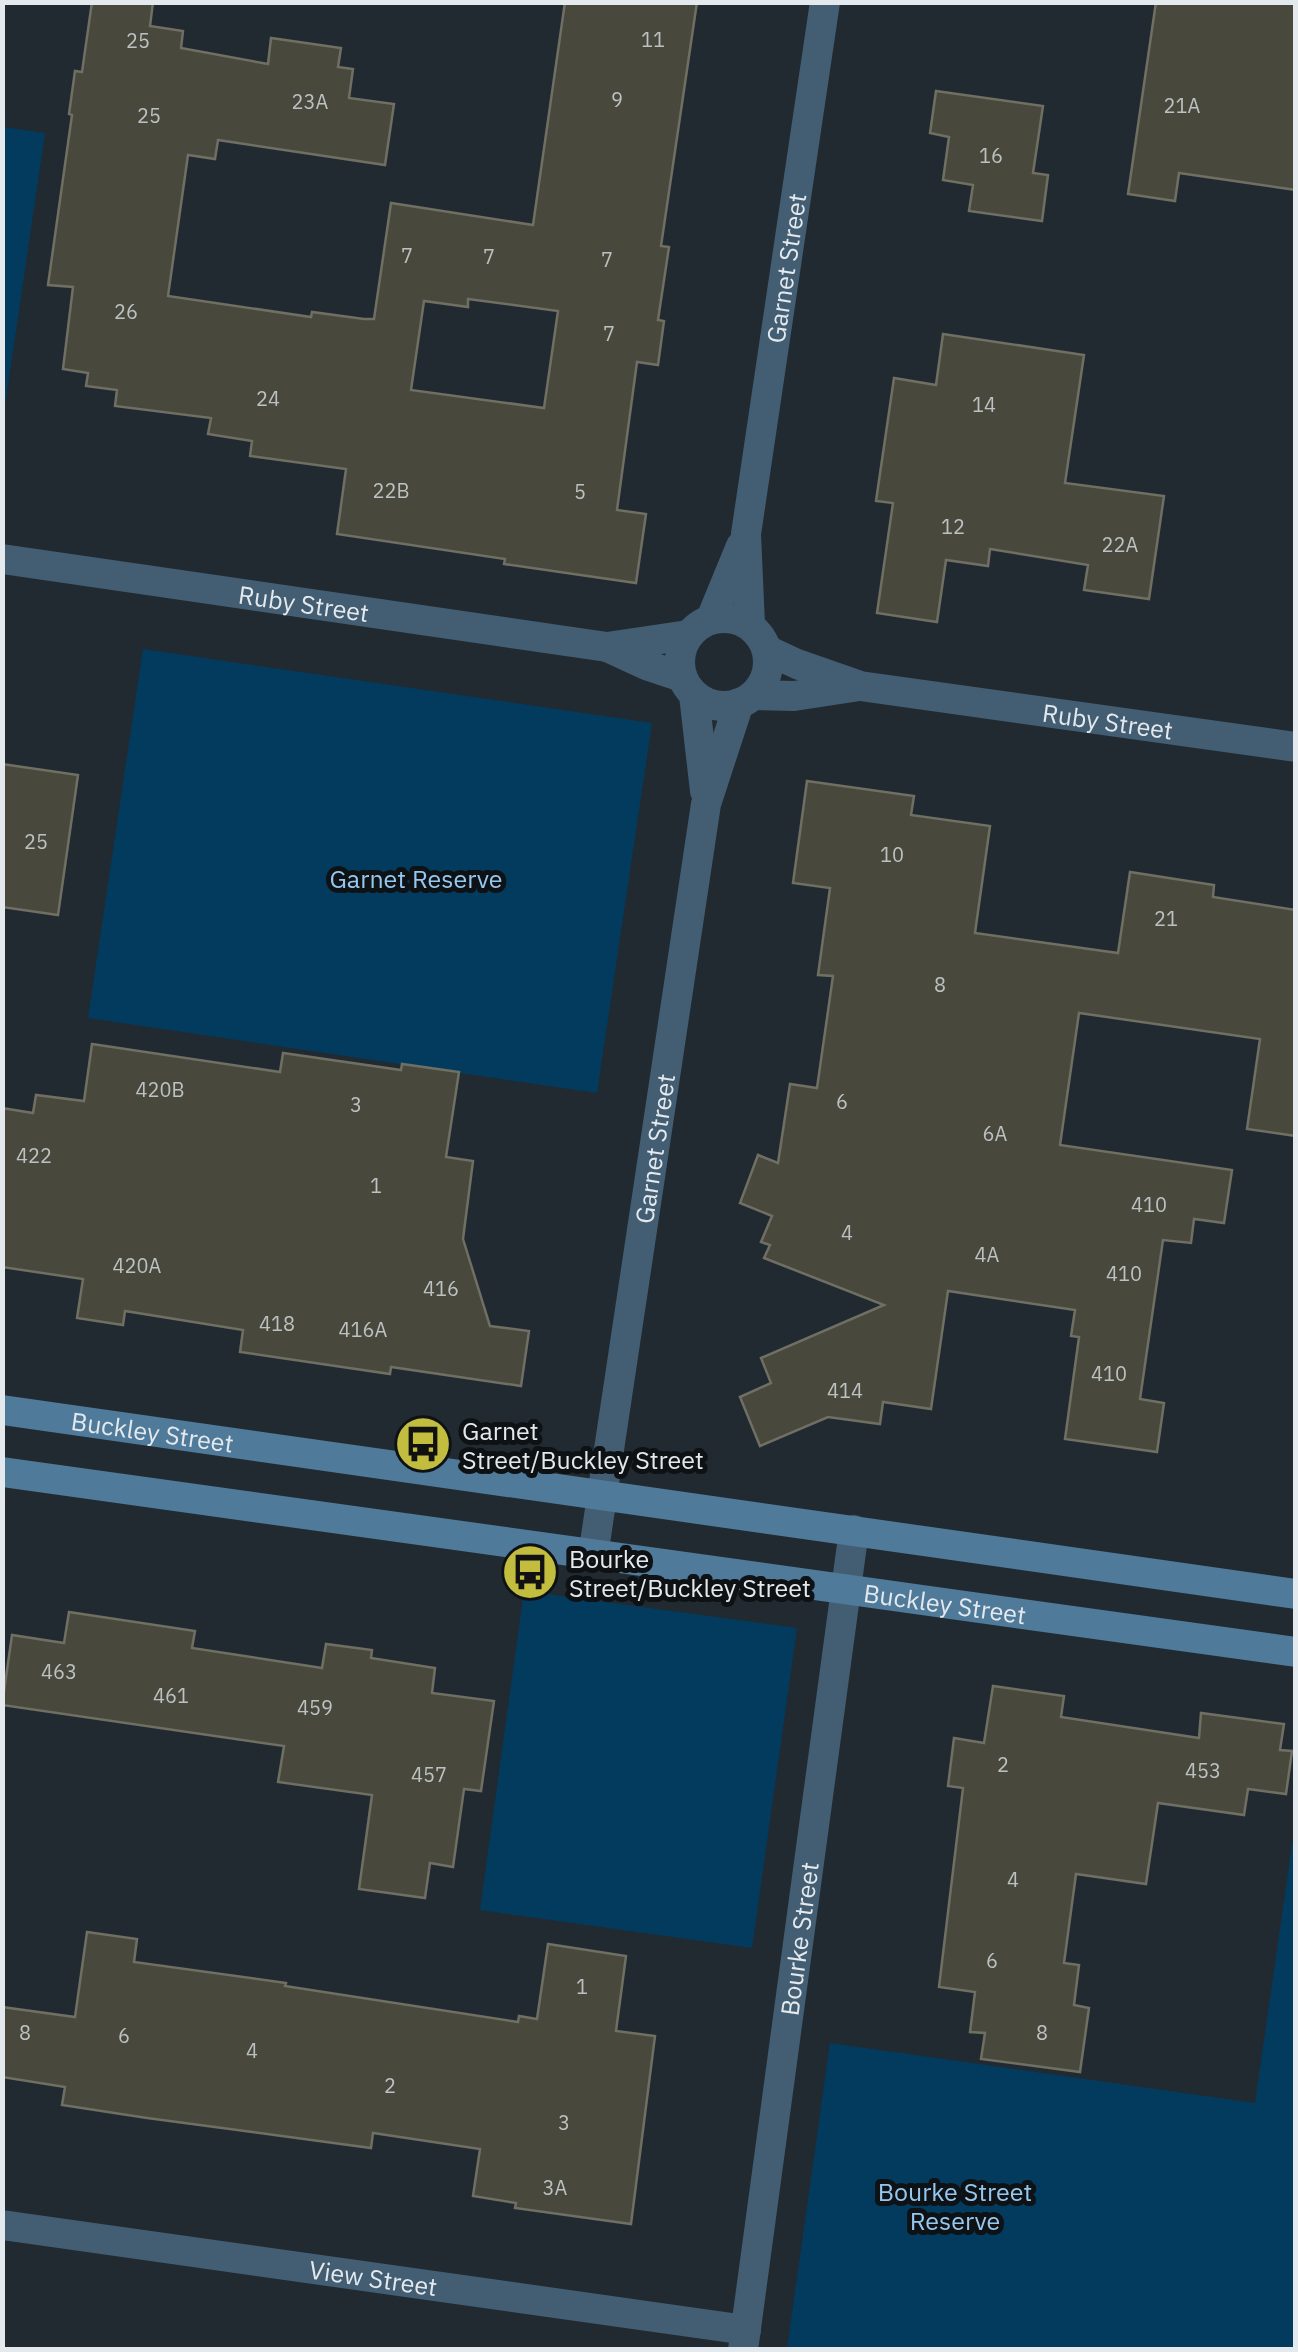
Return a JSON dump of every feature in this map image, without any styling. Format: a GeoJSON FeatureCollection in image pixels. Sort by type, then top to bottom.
{"type":"FeatureCollection","features":[{"type":"Feature","properties":{"kind":"main road","name":"Buckley Street"},"geometry":{"type":"LineString","coordinates":[[2,1410],[1296,1594]]}},
{"type":"Feature","properties":{"kind":"main road","name":"Buckley Street"},"geometry":{"type":"LineString","coordinates":[[2,1472],[1296,1652]]}},
{"type":"Feature","properties":{"kind":"street","name":"Garnet Street"},"geometry":{"type":"LineString","coordinates":[[758,638],[746,534],[825,2]]}},
{"type":"Feature","properties":{"kind":"street","name":"Garnet Street"},"geometry":{"type":"LineString","coordinates":[[699,627],[746,534]]}},
{"type":"Feature","properties":{"kind":"street","name":"Ruby Street"},"geometry":{"type":"LineString","coordinates":[[2,559],[607,647],[688,686]]}},
{"type":"Feature","properties":{"kind":"street"},"geometry":{"type":"LineString","coordinates":[[724,617],[758,638],[766,674],[746,699],[716,705],[688,686],[679,662],[699,627],[724,617]]}},
{"type":"Feature","properties":{"kind":"street","name":"Ruby Street"},"geometry":{"type":"LineString","coordinates":[[607,647],[699,627]]}},
{"type":"Feature","properties":{"kind":"street","name":"Ruby Street"},"geometry":{"type":"LineString","coordinates":[[758,638],[796,664],[860,686],[1296,747]]}},
{"type":"Feature","properties":{"kind":"street","name":"Garnet Street"},"geometry":{"type":"LineString","coordinates":[[688,686],[706,804]]}},
{"type":"Feature","properties":{"kind":"street","name":"Ruby Street"},"geometry":{"type":"LineString","coordinates":[[746,699],[860,686]]}},
{"type":"Feature","properties":{"kind":"street","name":"Garnet Street"},"geometry":{"type":"LineString","coordinates":[[602,1493],[706,804],[746,699]]}},
{"type":"Feature","properties":{"kind":"street"},"geometry":{"type":"LineString","coordinates":[[593,1556],[602,1493]]}},
{"type":"Feature","properties":{"kind":"street","name":"Bourke Street"},"geometry":{"type":"LineString","coordinates":[[744,2340],[854,1530]]}},
{"type":"Feature","properties":{"kind":"street","name":"View Street"},"geometry":{"type":"LineString","coordinates":[[2,2225],[744,2340]]}},
{"type":"Feature","properties":{"kind":"green space"},"geometry":{"type":"Polygon","coordinates":[[[2,127],[45,133],[3,419],[2,127]]]}},
{"type":"Feature","properties":{"kind":"green space","name":"Garnet Reserve"},"geometry":{"type":"Polygon","coordinates":[[[143,649],[652,723],[597,1093],[88,1018],[143,649]]]}},
{"type":"Feature","properties":{"kind":"green space"},"geometry":{"type":"Polygon","coordinates":[[[524,1591],[797,1628],[752,1948],[480,1910],[524,1591]]]}},
{"type":"Feature","properties":{"kind":"green space","name":"Bourke Street Reserve"},"geometry":{"type":"Polygon","coordinates":[[[1295,1824],[1295,2349],[787,2349],[830,2043],[1255,2103],[1295,1824]]]}},
{"type":"Feature","properties":{"kind":"building"},"geometry":{"type":"Polygon","coordinates":[[[92,2],[153,2],[150,26],[183,31],[181,48],[268,64],[271,38],[341,48],[338,67],[353,69],[349,98],[394,104],[385,165],[218,140],[215,159],[188,155],[168,296],[311,317],[312,312],[374,319],[391,203],[533,225],[565,2],[697,2],[661,246],[669,247],[658,320],[664,321],[658,365],[637,362],[617,510],[646,514],[636,583],[337,534],[346,469],[250,456],[252,441],[208,434],[211,418],[115,406],[117,390],[86,386],[88,373],[63,369],[73,287],[48,285],[75,71],[82,72],[92,2]],[[468,299],[468,307],[424,301],[411,390],[544,408],[558,311],[468,299]]]}},
{"type":"Feature","properties":{"kind":"building"},"geometry":{"type":"Polygon","coordinates":[[[1156,2],[1296,2],[1296,190],[1179,173],[1175,201],[1128,194],[1156,2]]]}},
{"type":"Feature","properties":{"kind":"building"},"geometry":{"type":"Polygon","coordinates":[[[936,91],[1043,106],[1033,173],[1048,175],[1042,221],[969,211],[973,185],[943,180],[949,137],[930,133],[936,91]]]}},
{"type":"Feature","properties":{"kind":"building"},"geometry":{"type":"Polygon","coordinates":[[[943,334],[1084,355],[1065,483],[1164,496],[1149,599],[1084,590],[1088,565],[990,549],[988,566],[946,560],[937,622],[877,613],[893,503],[876,501],[894,378],[936,385],[943,334]]]}},
{"type":"Feature","properties":{"kind":"building"},"geometry":{"type":"Polygon","coordinates":[[[2,764],[78,775],[58,915],[2,907],[2,764]]]}},
{"type":"Feature","properties":{"kind":"building"},"geometry":{"type":"Polygon","coordinates":[[[807,781],[914,796],[911,815],[990,826],[975,933],[1118,953],[1130,872],[1214,885],[1213,897],[1296,910],[1296,1136],[1247,1129],[1260,1039],[1079,1013],[1060,1145],[1232,1170],[1224,1223],[1194,1219],[1191,1243],[1163,1240],[1140,1399],[1164,1403],[1157,1452],[1065,1439],[1079,1337],[1071,1336],[1075,1310],[948,1291],[931,1409],[883,1402],[880,1424],[828,1417],[760,1446],[740,1397],[771,1383],[761,1358],[884,1305],[764,1258],[770,1245],[761,1242],[772,1216],[740,1203],[758,1155],[778,1163],[790,1084],[817,1088],[833,976],[818,975],[830,888],[793,883],[807,781]]]}},
{"type":"Feature","properties":{"kind":"building"},"geometry":{"type":"Polygon","coordinates":[[[92,1044],[280,1072],[283,1053],[401,1070],[402,1064],[459,1072],[446,1157],[473,1161],[463,1239],[490,1326],[529,1331],[521,1386],[391,1367],[390,1374],[240,1352],[243,1330],[125,1311],[123,1325],[77,1318],[83,1279],[2,1267],[2,1108],[33,1113],[36,1095],[84,1101],[92,1044]]]}},
{"type":"Feature","properties":{"kind":"building"},"geometry":{"type":"Polygon","coordinates":[[[69,1612],[195,1631],[192,1648],[322,1668],[326,1644],[372,1650],[371,1658],[435,1668],[432,1693],[494,1701],[481,1791],[464,1789],[453,1867],[430,1863],[425,1898],[359,1889],[372,1795],[278,1782],[284,1746],[2,1705],[12,1635],[64,1643],[69,1612]]]}},
{"type":"Feature","properties":{"kind":"building"},"geometry":{"type":"Polygon","coordinates":[[[993,1686],[1064,1696],[1061,1717],[1199,1738],[1201,1713],[1284,1724],[1280,1750],[1292,1751],[1286,1794],[1248,1789],[1244,1815],[1158,1803],[1146,1884],[1076,1874],[1064,1963],[1079,1965],[1074,2005],[1089,2008],[1080,2072],[981,2059],[985,2033],[970,2032],[975,1992],[939,1987],[963,1788],[948,1786],[954,1738],[984,1743],[993,1686]]]}},
{"type":"Feature","properties":{"kind":"building"},"geometry":{"type":"Polygon","coordinates":[[[87,1932],[137,1939],[134,1962],[518,2022],[519,2016],[537,2019],[548,1944],[626,1956],[616,2031],[655,2036],[631,2224],[515,2208],[516,2203],[473,2196],[480,2149],[373,2133],[371,2148],[147,2118],[62,2105],[65,2087],[2,2077],[2,2007],[75,2017],[87,1932]]]}},
{"type":"Feature","properties":{"kind":"place","name":"Garnet Street/Buckley Street"},"geometry":{"type":"Point","coordinates":[423,1444]}},
{"type":"Feature","properties":{"kind":"place","name":"Bourke Street/Buckley Street"},"geometry":{"type":"Point","coordinates":[530,1572]}}]}
